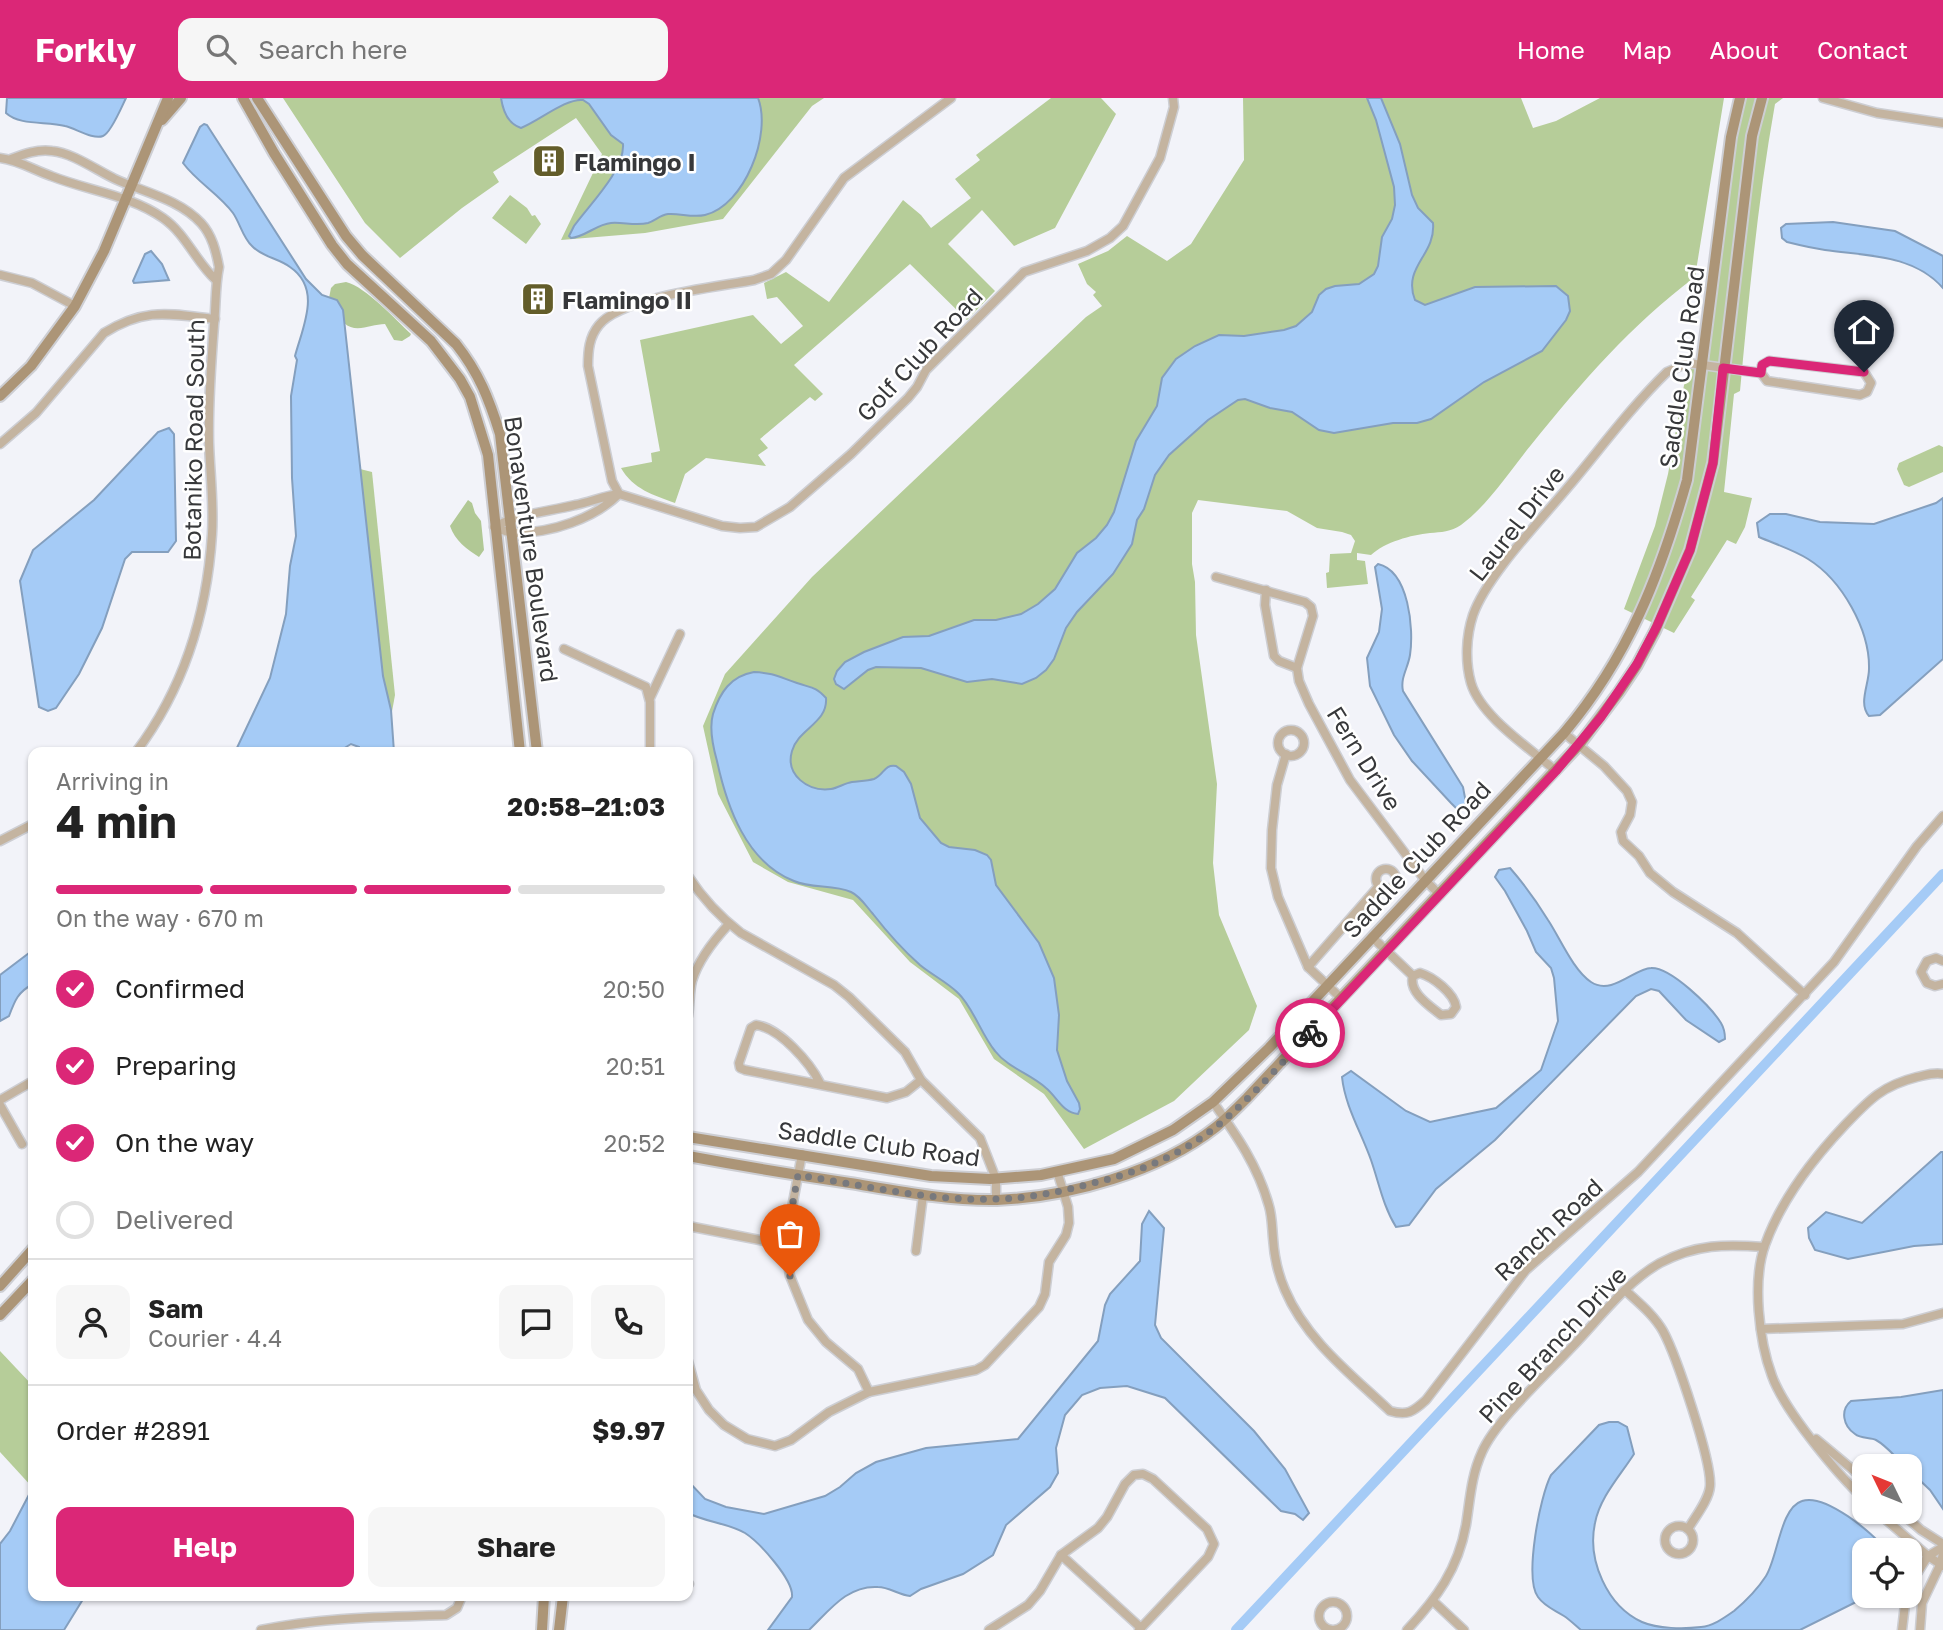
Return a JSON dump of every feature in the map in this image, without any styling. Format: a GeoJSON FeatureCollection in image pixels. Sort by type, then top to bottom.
{"type":"FeatureCollection","features":[{"type":"Feature","properties":{"kind":"street"},"geometry":{"type":"LineString","coordinates":[[0,396],[31,366],[75,306],[104,251],[168,98]]}},
{"type":"Feature","properties":{"kind":"street"},"geometry":{"type":"LineString","coordinates":[[158,124],[181,98]]}},
{"type":"Feature","properties":{"kind":"street","name":"Bonaventure Boulevard"},"geometry":{"type":"LineString","coordinates":[[243,98],[332,245],[347,264],[431,341],[470,397],[488,455],[519,747]]}},
{"type":"Feature","properties":{"kind":"street","name":"Bonaventure Boulevard"},"geometry":{"type":"LineString","coordinates":[[257,98],[346,236],[362,255],[449,337],[477,374],[488,394],[500,434],[536,747]]}},
{"type":"Feature","properties":{"kind":"street"},"geometry":{"type":"LineString","coordinates":[[619,494],[612,481],[588,366],[588,348],[596,328],[604,319],[637,303],[754,280],[771,274],[786,260],[837,184],[951,98]]}},
{"type":"Feature","properties":{"kind":"street","name":"Golf Club Road"},"geometry":{"type":"LineString","coordinates":[[619,494],[722,526],[740,528],[756,527],[790,507],[851,454],[901,404],[917,387],[926,370],[1024,272],[1087,251],[1110,239],[1123,226],[1160,158],[1174,107],[1173,98]]}},
{"type":"Feature","properties":{"kind":"street","name":"Saddle Club Road"},"geometry":{"type":"LineString","coordinates":[[693,1138],[931,1176],[996,1179],[1057,1171],[1114,1159],[1173,1130],[1213,1102],[1269,1048],[1564,733],[1597,690],[1639,617],[1651,592],[1687,480],[1731,137],[1740,98]]}},
{"type":"Feature","properties":{"kind":"street","name":"Saddle Club Road"},"geometry":{"type":"LineString","coordinates":[[693,1157],[923,1195],[996,1200],[1043,1195],[1123,1176],[1161,1161],[1225,1119],[1276,1070],[1556,771],[1619,692],[1657,626],[1690,550],[1713,463],[1752,136],[1762,98]]}},
{"type":"Feature","properties":{"kind":"street"},"geometry":{"type":"LineString","coordinates":[[1823,98],[1868,111],[1943,123]]}},
{"type":"Feature","properties":{"kind":"street","name":"Botaniko Road South"},"geometry":{"type":"LineString","coordinates":[[11,159],[30,151],[56,151],[131,187],[155,195],[200,222],[210,236],[217,254],[219,267],[209,389],[213,530],[203,607],[181,677],[140,747]]}},
{"type":"Feature","properties":{"kind":"street"},"geometry":{"type":"LineString","coordinates":[[0,158],[11,159],[55,178],[125,199],[164,219],[174,228],[205,271],[216,280]]}},
{"type":"Feature","properties":{"kind":"street"},"geometry":{"type":"LineString","coordinates":[[0,275],[32,283],[75,306]]}},
{"type":"Feature","properties":{"kind":"street"},"geometry":{"type":"LineString","coordinates":[[0,444],[36,413],[104,333],[119,324],[139,316],[157,313],[215,319]]}},
{"type":"Feature","properties":{"kind":"street"},"geometry":{"type":"LineString","coordinates":[[1769,361],[1864,372],[1871,383],[1867,392],[1860,395],[1767,381],[1761,373],[1762,365],[1769,361]]}},
{"type":"Feature","properties":{"kind":"street","name":"Laurel Drive"},"geometry":{"type":"LineString","coordinates":[[1556,771],[1483,705],[1471,685],[1467,662],[1468,638],[1474,613],[1489,585],[1520,544],[1658,380],[1676,367],[1688,363],[1761,373]]}},
{"type":"Feature","properties":{"kind":"street"},"geometry":{"type":"LineString","coordinates":[[494,527],[511,518],[619,494]]}},
{"type":"Feature","properties":{"kind":"street"},"geometry":{"type":"LineString","coordinates":[[494,527],[513,534],[540,531],[582,519],[606,508],[619,494]]}},
{"type":"Feature","properties":{"kind":"street"},"geometry":{"type":"LineString","coordinates":[[578,505],[582,519]]}},
{"type":"Feature","properties":{"kind":"street"},"geometry":{"type":"LineString","coordinates":[[1216,577],[1266,590],[1305,602],[1311,607],[1313,616],[1297,668],[1279,661],[1274,656],[1265,605],[1266,590]]}},
{"type":"Feature","properties":{"kind":"street"},"geometry":{"type":"LineString","coordinates":[[650,699],[680,634]]}},
{"type":"Feature","properties":{"kind":"street"},"geometry":{"type":"LineString","coordinates":[[564,649],[641,682],[648,690],[650,699],[650,747]]}},
{"type":"Feature","properties":{"kind":"street","name":"Fern Drive"},"geometry":{"type":"LineString","coordinates":[[1297,668],[1299,681],[1309,704],[1350,780],[1424,880],[1440,894]]}},
{"type":"Feature","properties":{"kind":"street"},"geometry":{"type":"LineString","coordinates":[[1564,733],[1604,766],[1627,791],[1632,802],[1630,815],[1621,832],[1623,841],[1639,856],[1650,873],[1673,892],[1737,933],[1805,995]]}},
{"type":"Feature","properties":{"kind":"street"},"geometry":{"type":"LineString","coordinates":[[1286,754],[1277,785],[1271,868],[1278,897],[1308,967],[1342,999]]}},
{"type":"Feature","properties":{"kind":"street","name":"Ranch Road"},"geometry":{"type":"LineString","coordinates":[[1213,1102],[1242,1142],[1261,1183],[1270,1208],[1278,1267],[1295,1310],[1326,1350],[1390,1411],[1404,1415],[1414,1411],[1426,1400],[1526,1270],[1638,1172],[1805,995],[1834,962],[1917,846],[1943,816]]}},
{"type":"Feature","properties":{"kind":"street"},"geometry":{"type":"LineString","coordinates":[[0,841],[28,827]]}},
{"type":"Feature","properties":{"kind":"street"},"geometry":{"type":"LineString","coordinates":[[693,883],[712,908],[729,924],[823,978],[849,997],[905,1052],[921,1080],[980,1138],[996,1179],[996,1200]]}},
{"type":"Feature","properties":{"kind":"street"},"geometry":{"type":"LineString","coordinates":[[1308,967],[1379,886]]}},
{"type":"Feature","properties":{"kind":"street"},"geometry":{"type":"LineString","coordinates":[[693,980],[696,970],[729,924]]}},
{"type":"Feature","properties":{"kind":"street"},"geometry":{"type":"LineString","coordinates":[[1372,937],[1413,976]]}},
{"type":"Feature","properties":{"kind":"street"},"geometry":{"type":"LineString","coordinates":[[1943,961],[1936,958],[1927,961],[1922,972],[1924,980],[1931,985],[1943,984]]}},
{"type":"Feature","properties":{"kind":"street"},"geometry":{"type":"LineString","coordinates":[[1420,973],[1428,976],[1452,997],[1456,1007],[1451,1014],[1439,1014],[1414,990],[1411,983],[1413,976],[1420,973]]}},
{"type":"Feature","properties":{"kind":"street"},"geometry":{"type":"LineString","coordinates":[[820,1083],[805,1059],[788,1043],[762,1026],[751,1028],[739,1063],[740,1068],[887,1098],[905,1092],[921,1080]]}},
{"type":"Feature","properties":{"kind":"street"},"geometry":{"type":"LineString","coordinates":[[1852,1488],[1806,1431],[1772,1378],[1760,1329],[1758,1298],[1764,1247],[1788,1195],[1821,1150],[1870,1099],[1896,1082],[1936,1073],[1943,1074]]}},
{"type":"Feature","properties":{"kind":"street"},"geometry":{"type":"LineString","coordinates":[[22,1144],[0,1102],[28,1084]]}},
{"type":"Feature","properties":{"kind":"street"},"geometry":{"type":"LineString","coordinates":[[802,1154],[785,1245],[790,1276],[808,1320],[826,1342],[858,1369],[869,1392]]}},
{"type":"Feature","properties":{"kind":"street"},"geometry":{"type":"LineString","coordinates":[[693,1379],[696,1390],[709,1410],[734,1432],[775,1446],[791,1440],[829,1412],[869,1392],[976,1370],[985,1365],[1039,1307],[1045,1294],[1049,1262],[1066,1235],[1069,1223],[1057,1171]]}},
{"type":"Feature","properties":{"kind":"street","name":"Saddle Club Road"},"geometry":{"type":"LineString","coordinates":[[916,1251],[923,1195]]}},
{"type":"Feature","properties":{"kind":"street"},"geometry":{"type":"LineString","coordinates":[[693,1227],[785,1245]]}},
{"type":"Feature","properties":{"kind":"street","name":"Pine Branch Drive"},"geometry":{"type":"LineString","coordinates":[[1407,1630],[1444,1586],[1465,1528],[1472,1480],[1482,1451],[1496,1429],[1626,1291],[1651,1269],[1706,1246],[1727,1244],[1764,1247]]}},
{"type":"Feature","properties":{"kind":"street"},"geometry":{"type":"LineString","coordinates":[[0,1286],[28,1255]]}},
{"type":"Feature","properties":{"kind":"street"},"geometry":{"type":"LineString","coordinates":[[0,1315],[28,1285]]}},
{"type":"Feature","properties":{"kind":"street"},"geometry":{"type":"LineString","coordinates":[[1626,1291],[1662,1329],[1672,1350],[1709,1465],[1711,1489],[1688,1529]]}},
{"type":"Feature","properties":{"kind":"street"},"geometry":{"type":"LineString","coordinates":[[1760,1329],[1903,1324],[1943,1313]]}},
{"type":"Feature","properties":{"kind":"street"},"geometry":{"type":"LineString","coordinates":[[1806,1431],[1852,1469]]}},
{"type":"Feature","properties":{"kind":"street"},"geometry":{"type":"LineString","coordinates":[[989,1630],[1028,1605],[1040,1591],[1061,1555],[1098,1528],[1107,1517],[1133,1475],[1143,1474],[1153,1479],[1207,1529],[1214,1544],[1208,1557],[1140,1629],[1061,1555]]}},
{"type":"Feature","properties":{"kind":"street"},"geometry":{"type":"LineString","coordinates":[[1891,1524],[1942,1566]]}},
{"type":"Feature","properties":{"kind":"street"},"geometry":{"type":"LineString","coordinates":[[1914,1524],[1943,1546],[1928,1556],[1922,1565]]}},
{"type":"Feature","properties":{"kind":"street"},"geometry":{"type":"LineString","coordinates":[[1920,1630],[1922,1603],[1942,1566],[1943,1554]]}},
{"type":"Feature","properties":{"kind":"street"},"geometry":{"type":"LineString","coordinates":[[261,1630],[299,1622],[446,1615],[457,1608],[460,1601]]}},
{"type":"Feature","properties":{"kind":"street"},"geometry":{"type":"LineString","coordinates":[[542,1630],[544,1601]]}},
{"type":"Feature","properties":{"kind":"street"},"geometry":{"type":"LineString","coordinates":[[559,1630],[562,1601]]}},
{"type":"Feature","properties":{"kind":"street"},"geometry":{"type":"LineString","coordinates":[[1433,1601],[1464,1630]]}},
{"type":"Feature","properties":{"kind":"street"},"geometry":{"type":"LineString","coordinates":[[1902,1630],[1905,1608]]}},
{"type":"Feature","properties":{"kind":"green space"},"geometry":{"type":"Polygon","coordinates":[[[283,98],[824,98],[812,106],[723,219],[645,233],[561,240],[602,154],[576,118],[493,172],[499,182],[400,258],[365,223],[283,98]]]}},
{"type":"Feature","properties":{"kind":"green space"},"geometry":{"type":"Polygon","coordinates":[[[1051,98],[1101,98],[1116,114],[1055,228],[1014,246],[982,210],[948,244],[995,291],[967,320],[910,264],[794,365],[823,394],[815,401],[810,397],[760,439],[768,448],[758,455],[766,466],[706,458],[685,474],[675,503],[644,490],[631,481],[621,468],[652,462],[651,453],[660,451],[640,340],[753,315],[781,344],[803,326],[777,297],[767,299],[764,283],[786,272],[829,302],[903,200],[921,215],[931,228],[971,198],[955,179],[980,160],[976,155],[1051,98]]]}},
{"type":"Feature","properties":{"kind":"green space"},"geometry":{"type":"Polygon","coordinates":[[[1243,98],[1521,98],[1533,128],[1556,121],[1600,98],[1724,98],[1695,277],[1649,315],[1588,377],[1490,498],[1461,525],[1450,530],[1399,540],[1383,546],[1371,555],[1357,553],[1357,560],[1365,561],[1368,584],[1327,588],[1326,573],[1329,572],[1330,554],[1351,553],[1355,541],[1351,535],[1317,528],[1287,511],[1198,500],[1192,513],[1192,564],[1196,635],[1217,784],[1213,863],[1219,915],[1257,1006],[1249,1030],[1174,1101],[1084,1149],[1044,1094],[994,1059],[959,999],[910,962],[853,900],[788,882],[753,862],[718,794],[703,726],[725,674],[812,577],[1086,317],[1102,306],[1093,295],[1096,292],[1087,284],[1078,264],[1108,251],[1127,236],[1167,261],[1191,244],[1244,160],[1243,98]]]}},
{"type":"Feature","properties":{"kind":"green space"},"geometry":{"type":"Polygon","coordinates":[[[1740,98],[1783,98],[1775,104],[1764,175],[1740,391],[1734,394],[1724,492],[1752,498],[1745,527],[1736,544],[1727,540],[1691,597],[1695,600],[1674,633],[1624,609],[1655,526],[1668,474],[1688,363],[1702,365],[1740,98]]]}},
{"type":"Feature","properties":{"kind":"green space"},"geometry":{"type":"Polygon","coordinates":[[[510,195],[527,208],[532,216],[535,215],[541,224],[526,244],[492,218],[510,195]]]}},
{"type":"Feature","properties":{"kind":"green space"},"geometry":{"type":"Polygon","coordinates":[[[346,282],[362,290],[389,312],[410,336],[402,341],[394,340],[385,324],[354,328],[344,323],[341,308],[329,298],[331,288],[335,284],[346,282]]]}},
{"type":"Feature","properties":{"kind":"green space"},"geometry":{"type":"Polygon","coordinates":[[[1939,445],[1943,447],[1943,472],[1909,487],[1904,485],[1897,469],[1899,463],[1939,445]]]}},
{"type":"Feature","properties":{"kind":"green space"},"geometry":{"type":"Polygon","coordinates":[[[360,469],[372,472],[395,695],[391,717],[383,676],[360,469]]]}},
{"type":"Feature","properties":{"kind":"green space"},"geometry":{"type":"Polygon","coordinates":[[[468,500],[481,521],[484,550],[479,557],[458,540],[450,526],[468,500]]]}},
{"type":"Feature","properties":{"kind":"green space"},"geometry":{"type":"Polygon","coordinates":[[[0,1351],[28,1381],[28,1483],[0,1452],[0,1351]]]}},
{"type":"Feature","properties":{"kind":"water"},"geometry":{"type":"Polygon","coordinates":[[[7,98],[126,98],[109,130],[99,137],[65,126],[19,120],[6,113],[7,98]]]}},
{"type":"Feature","properties":{"kind":"water"},"geometry":{"type":"Polygon","coordinates":[[[501,98],[758,98],[761,130],[752,166],[743,183],[719,209],[700,216],[668,214],[643,224],[606,224],[571,238],[569,236],[574,226],[612,176],[622,154],[623,144],[611,135],[589,104],[583,100],[561,106],[521,128],[507,116],[501,98]]]}},
{"type":"Feature","properties":{"kind":"water"},"geometry":{"type":"Polygon","coordinates":[[[1367,98],[1381,98],[1400,144],[1412,195],[1418,208],[1433,223],[1430,244],[1413,279],[1415,300],[1425,305],[1475,287],[1556,286],[1568,296],[1570,311],[1542,351],[1484,382],[1431,419],[1417,423],[1393,423],[1334,433],[1319,430],[1292,412],[1245,399],[1238,400],[1208,420],[1169,455],[1155,475],[1144,509],[1137,520],[1132,544],[1113,574],[1077,612],[1066,628],[1054,659],[1036,678],[1022,684],[992,679],[967,682],[921,668],[876,667],[844,689],[836,684],[834,679],[837,671],[845,662],[864,652],[903,637],[929,636],[974,620],[996,620],[1021,614],[1038,604],[1055,589],[1077,553],[1107,525],[1114,512],[1136,441],[1157,406],[1162,378],[1176,359],[1219,335],[1244,336],[1296,326],[1312,312],[1319,295],[1326,289],[1359,284],[1374,274],[1378,266],[1382,237],[1392,219],[1395,205],[1394,187],[1376,120],[1367,98]]]}},
{"type":"Feature","properties":{"kind":"water"},"geometry":{"type":"Polygon","coordinates":[[[207,125],[306,279],[322,295],[337,300],[343,310],[383,676],[391,710],[394,747],[359,747],[351,744],[346,747],[237,747],[270,678],[286,614],[290,566],[296,536],[291,396],[297,360],[295,356],[308,308],[308,297],[300,276],[290,267],[260,253],[252,246],[227,206],[183,163],[200,127],[207,125]]]}},
{"type":"Feature","properties":{"kind":"water"},"geometry":{"type":"Polygon","coordinates":[[[1833,222],[1895,231],[1943,256],[1943,288],[1918,269],[1888,258],[1825,250],[1787,242],[1782,238],[1781,228],[1786,224],[1833,222]]]}},
{"type":"Feature","properties":{"kind":"water"},"geometry":{"type":"Polygon","coordinates":[[[151,251],[162,264],[169,280],[134,283],[145,254],[151,251]]]}},
{"type":"Feature","properties":{"kind":"water"},"geometry":{"type":"Polygon","coordinates":[[[169,428],[174,434],[176,541],[168,552],[132,552],[125,559],[102,628],[79,674],[56,708],[48,711],[39,707],[20,581],[33,550],[94,500],[158,432],[169,428]]]}},
{"type":"Feature","properties":{"kind":"water"},"geometry":{"type":"Polygon","coordinates":[[[1943,498],[1943,659],[1880,715],[1869,716],[1864,706],[1869,675],[1868,654],[1865,638],[1852,607],[1820,568],[1797,553],[1759,537],[1757,523],[1770,514],[1786,514],[1820,522],[1874,524],[1936,503],[1943,498]]]}},
{"type":"Feature","properties":{"kind":"water"},"geometry":{"type":"Polygon","coordinates":[[[1378,564],[1397,578],[1403,589],[1410,617],[1411,644],[1403,691],[1463,787],[1466,803],[1462,809],[1456,808],[1412,761],[1394,735],[1370,686],[1367,658],[1379,632],[1382,609],[1375,567],[1378,564]]]}},
{"type":"Feature","properties":{"kind":"water"},"geometry":{"type":"Polygon","coordinates":[[[754,672],[772,674],[813,688],[826,698],[822,714],[795,743],[792,751],[792,767],[800,780],[814,788],[831,789],[874,779],[886,768],[896,766],[904,772],[911,784],[920,818],[941,843],[949,847],[975,850],[987,855],[991,860],[996,885],[1039,943],[1054,978],[1059,1015],[1057,1050],[1067,1081],[1079,1103],[1078,1114],[1068,1111],[1040,1083],[1000,1057],[963,999],[907,953],[857,896],[837,888],[794,881],[763,861],[751,847],[726,796],[714,750],[711,725],[723,692],[739,677],[754,672]]]}},
{"type":"Feature","properties":{"kind":"water"},"geometry":{"type":"Polygon","coordinates":[[[1510,868],[1553,927],[1584,977],[1591,982],[1607,986],[1645,969],[1659,969],[1690,989],[1709,1008],[1722,1025],[1725,1039],[1719,1042],[1686,1020],[1659,991],[1651,989],[1636,996],[1495,1140],[1436,1189],[1409,1225],[1396,1227],[1384,1203],[1371,1160],[1350,1109],[1342,1077],[1351,1071],[1406,1111],[1430,1122],[1496,1108],[1541,1070],[1558,1021],[1554,978],[1551,968],[1536,952],[1527,931],[1495,877],[1499,870],[1510,868]]]}},
{"type":"Feature","properties":{"kind":"water"},"geometry":{"type":"Polygon","coordinates":[[[28,954],[28,987],[18,997],[9,1016],[0,1021],[0,975],[28,954]]]}},
{"type":"Feature","properties":{"kind":"water"},"geometry":{"type":"Polygon","coordinates":[[[1941,1152],[1943,1244],[1914,1246],[1848,1259],[1815,1250],[1808,1228],[1826,1212],[1862,1223],[1941,1152]]]}},
{"type":"Feature","properties":{"kind":"water"},"geometry":{"type":"Polygon","coordinates":[[[1149,1211],[1164,1228],[1155,1325],[1161,1338],[1254,1431],[1285,1469],[1309,1513],[1303,1520],[1295,1514],[1281,1511],[1165,1398],[1127,1386],[1100,1388],[1082,1395],[1065,1415],[1056,1448],[1058,1473],[1050,1487],[1006,1525],[993,1555],[963,1574],[921,1589],[910,1596],[882,1587],[857,1590],[839,1601],[809,1630],[768,1630],[792,1597],[787,1581],[767,1553],[745,1533],[693,1515],[693,1486],[705,1499],[726,1507],[764,1514],[825,1496],[876,1462],[926,1448],[1018,1439],[1098,1341],[1105,1305],[1110,1294],[1140,1261],[1142,1224],[1149,1211]]]}},
{"type":"Feature","properties":{"kind":"water"},"geometry":{"type":"Polygon","coordinates":[[[1943,1390],[1943,1509],[1922,1482],[1922,1454],[1893,1454],[1876,1440],[1855,1434],[1844,1418],[1845,1409],[1851,1401],[1943,1390]]]}},
{"type":"Feature","properties":{"kind":"water"},"geometry":{"type":"Polygon","coordinates":[[[1618,1422],[1627,1427],[1634,1454],[1601,1504],[1593,1537],[1602,1580],[1619,1605],[1630,1615],[1648,1624],[1671,1628],[1705,1626],[1722,1619],[1747,1599],[1766,1576],[1784,1523],[1795,1505],[1812,1500],[1848,1516],[1852,1519],[1852,1524],[1858,1524],[1875,1538],[1852,1538],[1852,1604],[1800,1630],[1581,1630],[1547,1606],[1538,1597],[1533,1573],[1535,1537],[1542,1500],[1551,1475],[1599,1425],[1618,1422]]]}},
{"type":"Feature","properties":{"kind":"water"},"geometry":{"type":"Polygon","coordinates":[[[28,1497],[28,1601],[82,1601],[64,1630],[0,1630],[0,1544],[28,1497]]]}},
{"type":"Feature","properties":{"kind":"waterway"},"geometry":{"type":"LineString","coordinates":[[1236,1630],[1943,874]]}},
{"type":"Feature","properties":{"kind":"way so far"},"geometry":{"type":"LineString","coordinates":[[790,1276],[785,1245],[798,1175],[932,1196],[996,1200],[1043,1195],[1123,1176],[1161,1161],[1215,1127],[1276,1070],[1310,1033]]}},
{"type":"Feature","properties":{"kind":"place","name":"Flamingo I"},"geometry":{"type":"Point","coordinates":[549,161]}},
{"type":"Feature","properties":{"kind":"place","name":"Flamingo II"},"geometry":{"type":"Point","coordinates":[538,299]}},
{"type":"Feature","properties":{"kind":"route"},"geometry":{"type":"LineString","coordinates":[[1310,1033],[1556,771],[1601,717],[1637,664],[1657,626],[1690,550],[1713,463],[1723,368],[1761,373],[1762,365],[1769,361],[1864,372]]}}]}
